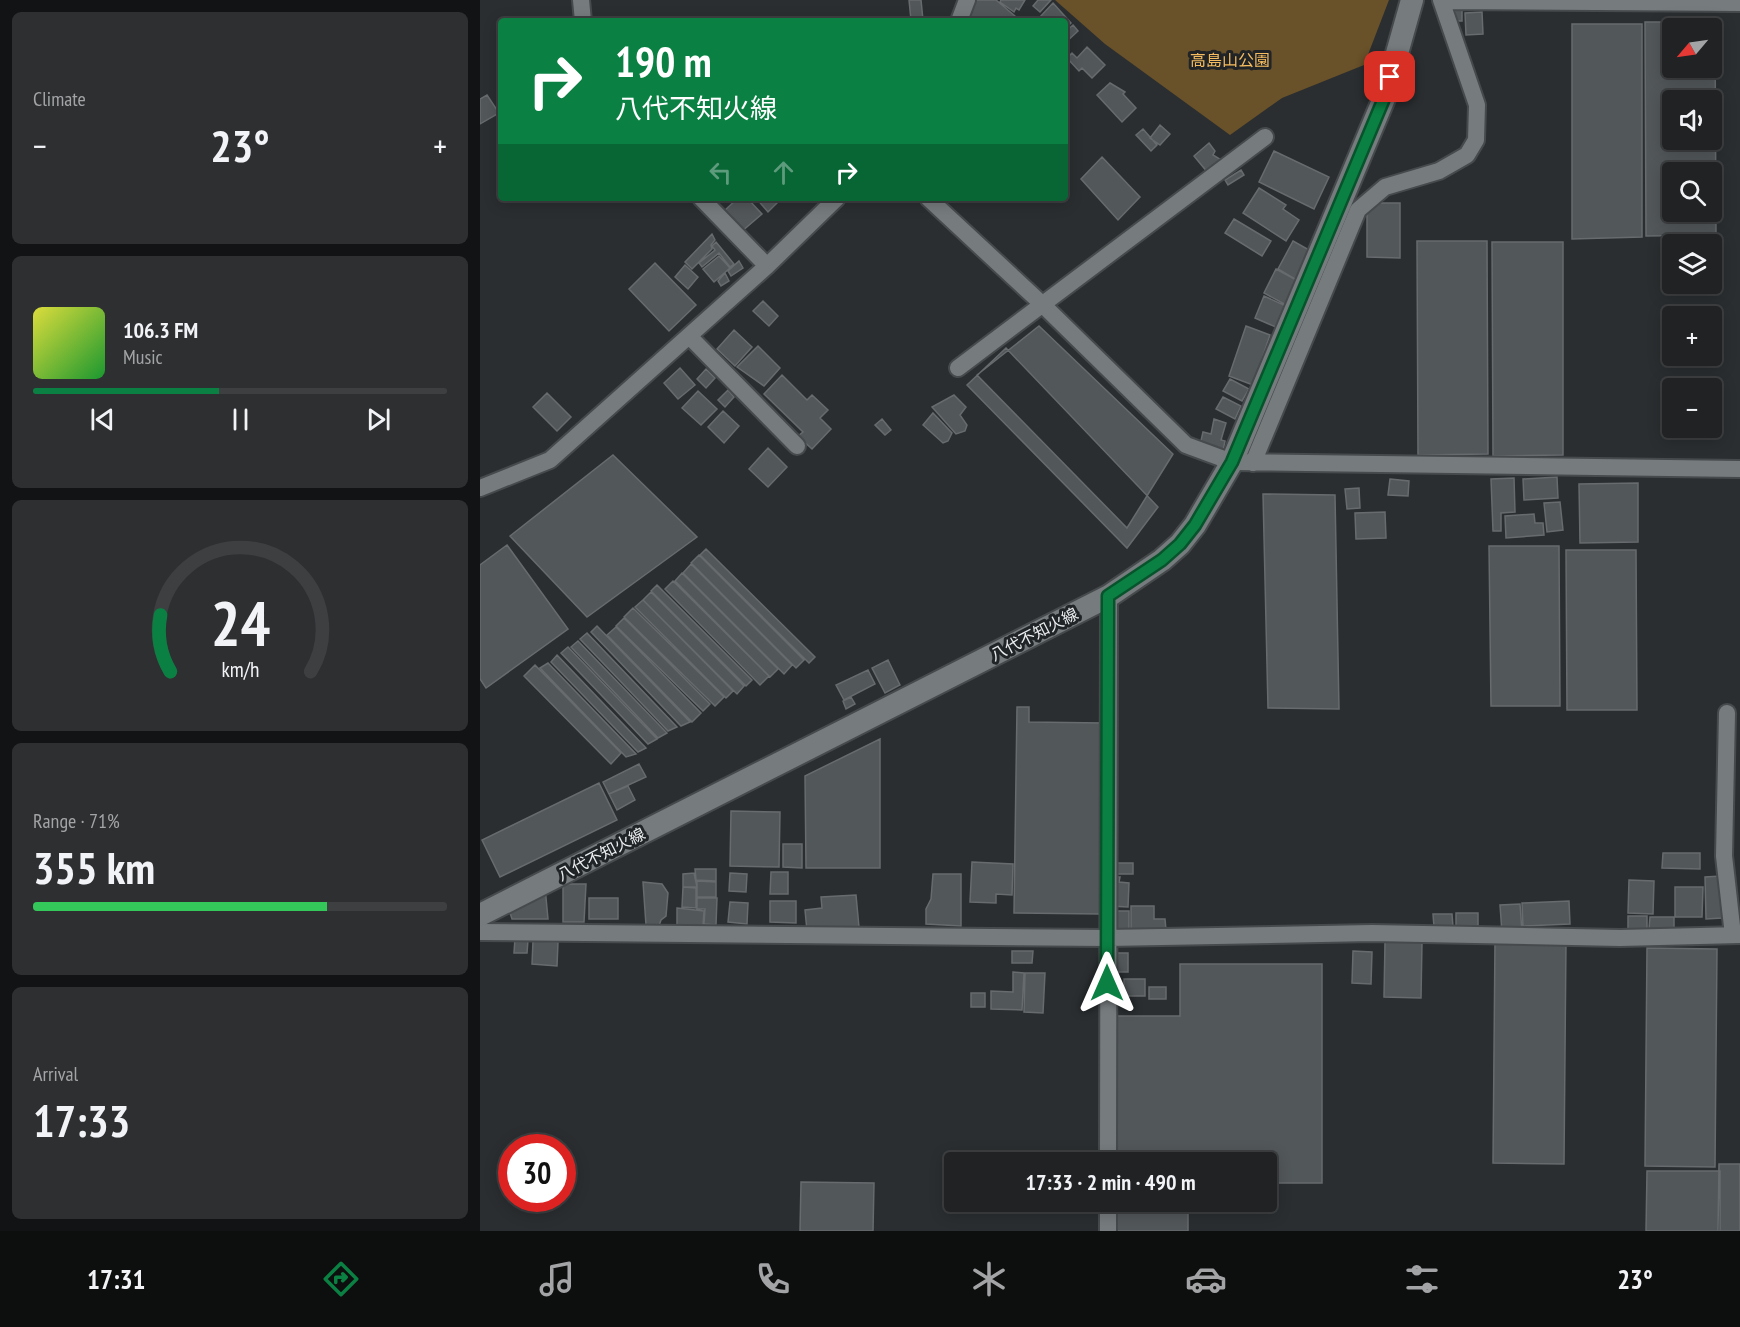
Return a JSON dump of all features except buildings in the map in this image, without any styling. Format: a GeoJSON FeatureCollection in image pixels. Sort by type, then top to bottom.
{"type":"FeatureCollection","features":[{"type":"Feature","properties":{"kind":"main road","name":"八代不知火線"},"geometry":{"type":"LineString","coordinates":[[480,915],[1108,596],[1162,560],[1180,544],[1242,463],[1385,96],[1412,0]]}},
{"type":"Feature","properties":{"kind":"street"},"geometry":{"type":"LineString","coordinates":[[581,0],[583,18]]}},
{"type":"Feature","properties":{"kind":"street"},"geometry":{"type":"LineString","coordinates":[[960,18],[967,0]]}},
{"type":"Feature","properties":{"kind":"street"},"geometry":{"type":"LineString","coordinates":[[1242,463],[1358,210],[1385,187],[1439,171],[1467,155],[1476,140],[1477,105],[1442,0],[1740,3]]}},
{"type":"Feature","properties":{"kind":"street"},"geometry":{"type":"LineString","coordinates":[[958,368],[1265,137]]}},
{"type":"Feature","properties":{"kind":"street"},"geometry":{"type":"LineString","coordinates":[[704,201],[767,266]]}},
{"type":"Feature","properties":{"kind":"street"},"geometry":{"type":"LineString","coordinates":[[480,488],[550,460],[767,266],[834,201]]}},
{"type":"Feature","properties":{"kind":"street"},"geometry":{"type":"LineString","coordinates":[[931,201],[1042,304],[1186,445],[1242,463],[1740,468]]}},
{"type":"Feature","properties":{"kind":"street"},"geometry":{"type":"LineString","coordinates":[[689,336],[797,446]]}},
{"type":"Feature","properties":{"kind":"street"},"geometry":{"type":"LineString","coordinates":[[1108,596],[1108,1152]]}},
{"type":"Feature","properties":{"kind":"street"},"geometry":{"type":"LineString","coordinates":[[480,932],[1107,938],[1372,933],[1620,938],[1736,935],[1724,856],[1727,713]]}},
{"type":"Feature","properties":{"kind":"street"},"geometry":{"type":"LineString","coordinates":[[1108,1212],[1108,1231]]}},
{"type":"Feature","properties":{"kind":"green space","name":"高島山公園"},"geometry":{"type":"Polygon","coordinates":[[[1055,0],[1389,0],[1364,65],[1282,98],[1230,135],[1105,44],[1055,0]]]}},
{"type":"Feature","properties":{"kind":"route"},"geometry":{"type":"LineString","coordinates":[[1107,983],[1108,596],[1162,560],[1180,544],[1195,525],[1232,462],[1385,96],[1390,77]]}}]}
